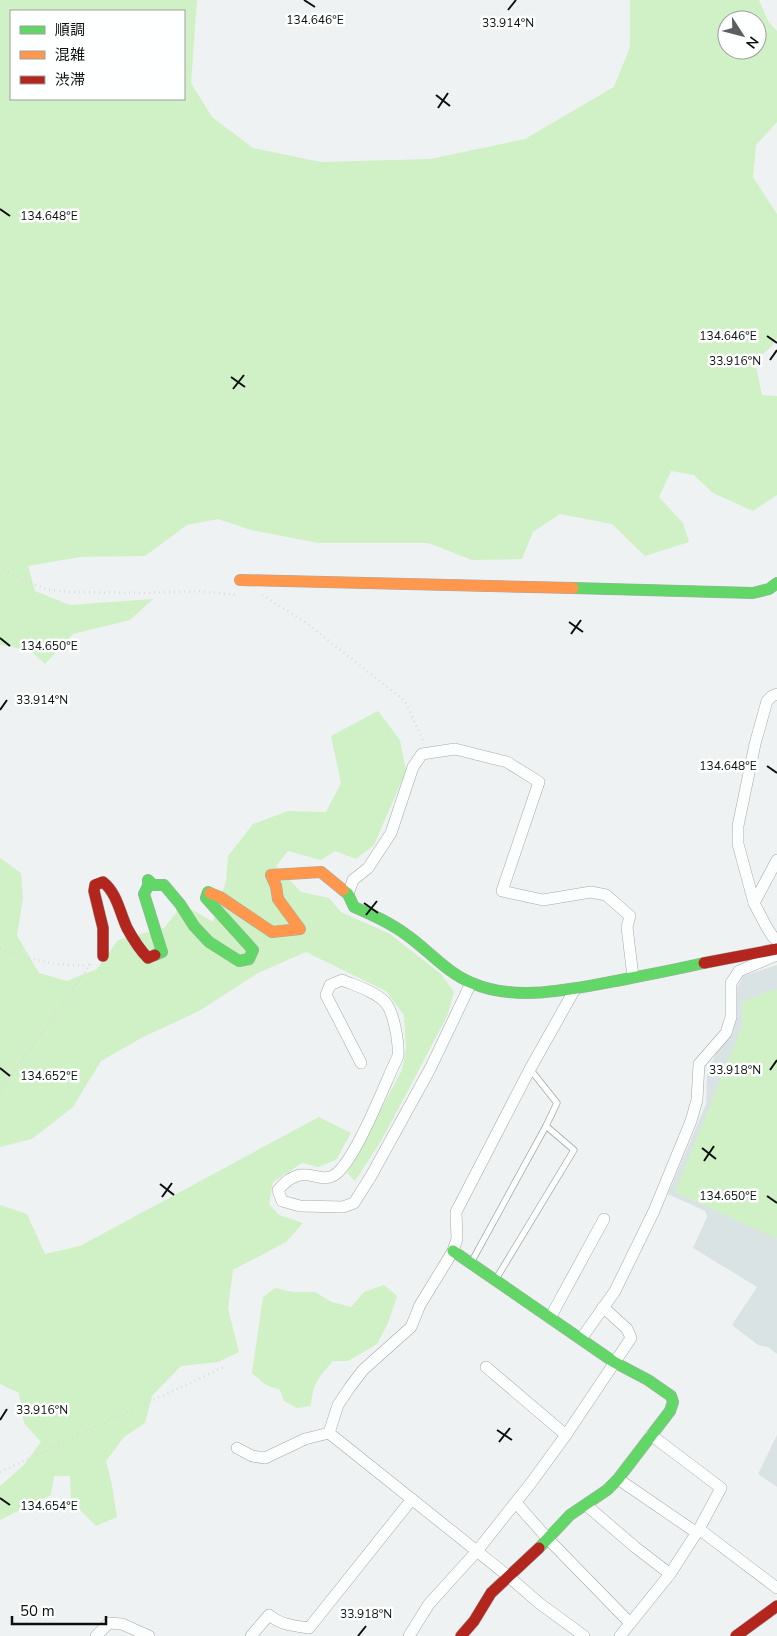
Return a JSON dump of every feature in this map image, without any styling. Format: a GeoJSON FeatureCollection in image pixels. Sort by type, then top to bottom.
{"type":"FeatureCollection","features":[{"type":"Feature","properties":{"kind":"street"},"geometry":{"type":"LineString","coordinates":[[240,580],[753,593],[769,589],[777,583]]}},
{"type":"Feature","properties":{"kind":"street"},"geometry":{"type":"LineString","coordinates":[[777,694],[767,701],[754,744],[738,826],[738,844],[754,903],[769,931],[777,940]]}},
{"type":"Feature","properties":{"kind":"street"},"geometry":{"type":"LineString","coordinates":[[348,894],[353,880],[368,868],[392,833],[413,767],[422,754],[455,749],[507,762],[539,782],[502,891],[542,900],[591,892],[606,896],[630,916],[626,927],[633,977]]}},
{"type":"Feature","properties":{"kind":"street"},"geometry":{"type":"LineString","coordinates":[[754,903],[777,860]]}},
{"type":"Feature","properties":{"kind":"street"},"geometry":{"type":"LineString","coordinates":[[103,951],[103,928],[94,891],[95,885],[103,882],[110,886],[129,932],[139,950],[148,958],[162,952],[144,894],[148,886],[148,880],[153,885],[164,885],[180,904],[194,926],[209,942],[239,961],[250,959],[253,950],[206,898],[208,892],[220,897],[272,932],[300,929],[278,899],[276,886],[270,875],[321,872],[348,894],[354,906],[387,922],[407,935],[455,974],[471,983],[495,991],[536,992],[575,989],[777,949]]}},
{"type":"Feature","properties":{"kind":"street"},"geometry":{"type":"LineString","coordinates":[[581,1339],[615,1291],[650,1220],[691,1121],[697,1100],[699,1064],[726,1033],[731,1017],[731,983],[739,971],[777,955]]}},
{"type":"Feature","properties":{"kind":"street"},"geometry":{"type":"LineString","coordinates":[[361,1063],[326,995],[330,985],[342,980],[374,994],[386,1003],[399,1043],[398,1056],[348,1160],[335,1175],[327,1178],[301,1174],[287,1179],[278,1190],[282,1201],[300,1206],[343,1207],[354,1203],[430,1069],[471,983]]}},
{"type":"Feature","properties":{"kind":"street"},"geometry":{"type":"LineString","coordinates":[[329,1433],[338,1405],[363,1370],[411,1327],[420,1305],[453,1251],[457,1239],[456,1212],[530,1069],[575,989]]}},
{"type":"Feature","properties":{"kind":"street"},"geometry":{"type":"LineString","coordinates":[[550,1318],[604,1219]]}},
{"type":"Feature","properties":{"kind":"street"},"geometry":{"type":"LineString","coordinates":[[453,1251],[614,1362],[648,1380],[671,1396],[673,1402],[670,1411],[618,1479],[607,1490],[570,1515],[548,1539],[508,1576],[491,1594],[474,1621],[461,1636]]}},
{"type":"Feature","properties":{"kind":"street"},"geometry":{"type":"LineString","coordinates":[[409,1636],[429,1604],[477,1552],[516,1503],[566,1435],[630,1338],[627,1329],[603,1308]]}},
{"type":"Feature","properties":{"kind":"street"},"geometry":{"type":"LineString","coordinates":[[486,1367],[566,1435]]}},
{"type":"Feature","properties":{"kind":"street"},"geometry":{"type":"LineString","coordinates":[[237,1448],[252,1456],[265,1458],[305,1439],[329,1433]]}},
{"type":"Feature","properties":{"kind":"street"},"geometry":{"type":"LineString","coordinates":[[329,1433],[539,1603],[584,1636]]}},
{"type":"Feature","properties":{"kind":"street"},"geometry":{"type":"LineString","coordinates":[[620,1636],[670,1574],[698,1531],[720,1488],[652,1435]]}},
{"type":"Feature","properties":{"kind":"street"},"geometry":{"type":"LineString","coordinates":[[618,1479],[698,1531],[777,1588]]}},
{"type":"Feature","properties":{"kind":"street"},"geometry":{"type":"LineString","coordinates":[[251,1636],[269,1615],[276,1621],[312,1632],[412,1500]]}},
{"type":"Feature","properties":{"kind":"street"},"geometry":{"type":"LineString","coordinates":[[516,1503],[548,1539],[630,1623]]}},
{"type":"Feature","properties":{"kind":"street"},"geometry":{"type":"LineString","coordinates":[[586,1505],[634,1547],[670,1574]]}},
{"type":"Feature","properties":{"kind":"street"},"geometry":{"type":"LineString","coordinates":[[736,1636],[777,1606]]}},
{"type":"Feature","properties":{"kind":"street"},"geometry":{"type":"LineString","coordinates":[[96,1636],[109,1623],[122,1624],[149,1636]]}},
{"type":"Feature","properties":{"kind":"lane"},"geometry":{"type":"LineString","coordinates":[[471,1263],[557,1103],[530,1069]]}},
{"type":"Feature","properties":{"kind":"lane"},"geometry":{"type":"LineString","coordinates":[[495,1281],[574,1150],[546,1126]]}},
{"type":"Feature","properties":{"kind":"path"},"geometry":{"type":"LineString","coordinates":[[0,566],[18,578],[49,590],[70,592],[197,591],[239,595],[240,580],[304,622],[404,701],[422,740],[422,754]]}},
{"type":"Feature","properties":{"kind":"path"},"geometry":{"type":"LineString","coordinates":[[0,949],[37,961],[72,966],[90,965],[103,951]]}},
{"type":"Feature","properties":{"kind":"path"},"geometry":{"type":"LineString","coordinates":[[0,1091],[90,965],[103,951]]}},
{"type":"Feature","properties":{"kind":"path"},"geometry":{"type":"LineString","coordinates":[[0,1472],[226,1366]]}},
{"type":"Feature","properties":{"kind":"shaded area"},"geometry":{"type":"Polygon","coordinates":[[[777,965],[777,1354],[768,1347],[758,1345],[732,1325],[757,1287],[693,1248],[707,1217],[705,1211],[668,1194],[706,1104],[707,1074],[716,1053],[733,996],[743,976],[777,965]]]}},
{"type":"Feature","properties":{"kind":"shaded area"},"geometry":{"type":"Polygon","coordinates":[[[777,1435],[777,1487],[758,1474],[777,1435]]]}},
{"type":"Feature","properties":{"kind":"green space"},"geometry":{"type":"Polygon","coordinates":[[[0,0],[197,0],[191,83],[212,117],[253,148],[321,162],[430,159],[525,139],[614,87],[630,47],[630,0],[759,0],[763,10],[717,10],[717,60],[767,60],[767,19],[777,31],[777,122],[756,145],[753,177],[777,214],[777,338],[772,346],[755,361],[762,395],[777,396],[777,495],[753,511],[713,493],[694,475],[671,471],[659,497],[683,523],[689,542],[645,556],[612,524],[560,514],[533,532],[522,559],[472,560],[428,543],[318,543],[251,530],[218,519],[187,525],[145,556],[80,557],[28,566],[35,591],[70,605],[153,599],[130,620],[73,634],[45,664],[31,651],[0,645],[0,0]]]}},
{"type":"Feature","properties":{"kind":"green space"},"geometry":{"type":"Polygon","coordinates":[[[378,711],[400,740],[406,771],[374,845],[356,859],[335,851],[321,860],[288,851],[276,866],[301,892],[329,898],[341,912],[390,934],[441,974],[454,992],[448,1014],[412,1083],[381,1141],[355,1181],[347,1173],[402,1070],[406,1048],[404,1015],[386,991],[306,952],[258,973],[199,1011],[143,1037],[101,1061],[73,1107],[32,1139],[0,1147],[0,858],[21,873],[23,898],[17,936],[39,973],[67,981],[97,969],[118,940],[164,928],[180,908],[193,910],[213,922],[226,881],[228,856],[253,824],[288,811],[326,812],[341,783],[331,736],[378,711]]]}},
{"type":"Feature","properties":{"kind":"green space"},"geometry":{"type":"Polygon","coordinates":[[[775,989],[777,990],[777,1239],[675,1192],[742,1026],[742,1002],[775,989]]]}},
{"type":"Feature","properties":{"kind":"green space"},"geometry":{"type":"Polygon","coordinates":[[[319,1117],[351,1133],[336,1160],[318,1167],[302,1163],[273,1182],[269,1204],[279,1215],[303,1223],[286,1242],[233,1270],[228,1309],[239,1352],[218,1362],[181,1366],[152,1396],[145,1423],[124,1437],[106,1461],[117,1517],[96,1526],[71,1501],[70,1476],[54,1476],[51,1495],[0,1520],[0,1486],[24,1465],[41,1442],[24,1423],[19,1393],[0,1384],[0,1205],[27,1214],[45,1254],[80,1246],[319,1117]]]}},
{"type":"Feature","properties":{"kind":"green space"},"geometry":{"type":"Polygon","coordinates":[[[384,1285],[397,1296],[388,1323],[377,1344],[348,1361],[333,1361],[317,1381],[311,1406],[297,1408],[284,1401],[280,1390],[266,1385],[252,1373],[263,1297],[275,1288],[293,1292],[315,1292],[332,1302],[351,1307],[364,1292],[384,1285]]]}},
{"type":"Feature","properties":{"kind":"traffic: fast"},"geometry":{"type":"LineString","coordinates":[[573,588],[753,593],[769,589],[777,583]]}},
{"type":"Feature","properties":{"kind":"traffic: fast"},"geometry":{"type":"LineString","coordinates":[[155,955],[162,952],[144,894],[148,886],[148,880],[153,885],[164,885],[180,904],[194,926],[209,942],[239,961],[249,959],[253,950],[206,898],[208,892],[210,893]]}},
{"type":"Feature","properties":{"kind":"traffic: fast"},"geometry":{"type":"LineString","coordinates":[[343,890],[348,894],[354,907],[402,931],[454,974],[490,989],[508,992],[548,992],[704,963]]}},
{"type":"Feature","properties":{"kind":"traffic: fast"},"geometry":{"type":"LineString","coordinates":[[453,1251],[614,1362],[648,1380],[671,1396],[673,1402],[670,1411],[618,1479],[607,1490],[570,1515],[539,1548]]}},
{"type":"Feature","properties":{"kind":"traffic: slow"},"geometry":{"type":"LineString","coordinates":[[240,580],[573,588]]}},
{"type":"Feature","properties":{"kind":"traffic: slow"},"geometry":{"type":"LineString","coordinates":[[210,893],[220,897],[272,932],[300,929],[278,899],[276,886],[271,875],[321,872],[343,890]]}},
{"type":"Feature","properties":{"kind":"traffic: jam"},"geometry":{"type":"LineString","coordinates":[[103,956],[103,928],[94,891],[95,885],[103,882],[115,897],[127,928],[134,940],[148,958],[155,955]]}},
{"type":"Feature","properties":{"kind":"traffic: jam"},"geometry":{"type":"LineString","coordinates":[[704,963],[777,949]]}},
{"type":"Feature","properties":{"kind":"traffic: jam"},"geometry":{"type":"LineString","coordinates":[[461,1636],[474,1621],[491,1593],[539,1548]]}},
{"type":"Feature","properties":{"kind":"traffic: jam"},"geometry":{"type":"LineString","coordinates":[[736,1636],[777,1606]]}}]}
